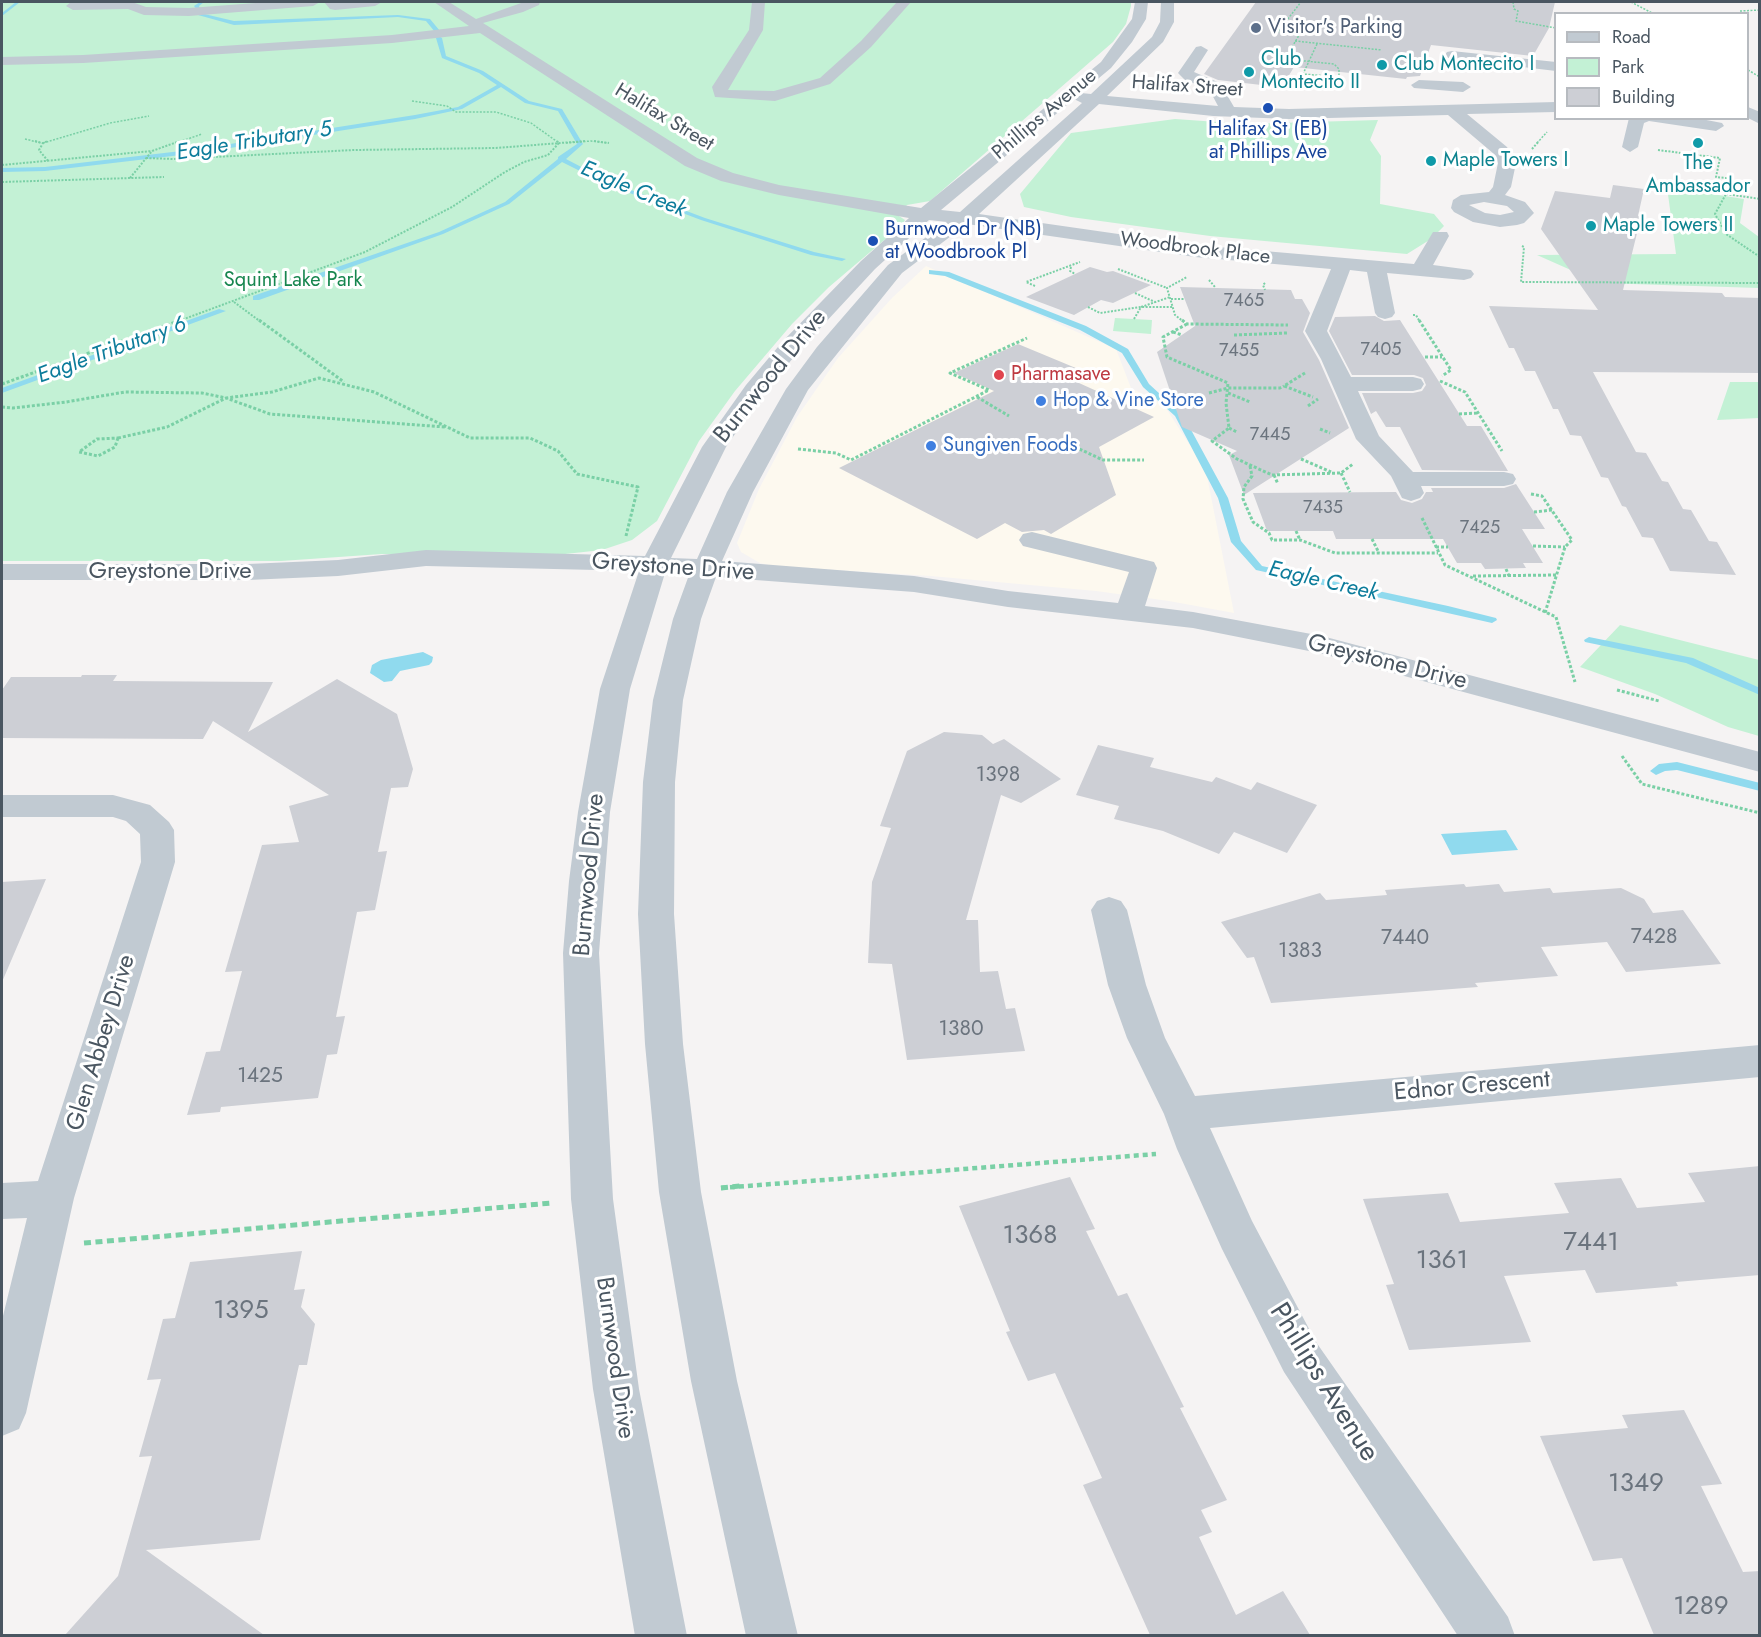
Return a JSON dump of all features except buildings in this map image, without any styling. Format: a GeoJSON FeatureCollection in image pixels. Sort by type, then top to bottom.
{"type":"FeatureCollection","features":[{"type":"Feature","properties":{"kind":"street"},"geometry":{"type":"LineString","coordinates":[[80,2],[73,6],[130,5],[144,11]]}},
{"type":"Feature","properties":{"kind":"street"},"geometry":{"type":"LineString","coordinates":[[128,22],[136,14],[144,11],[189,12],[313,2]]}},
{"type":"Feature","properties":{"kind":"street"},"geometry":{"type":"LineString","coordinates":[[330,2],[336,6],[375,2]]}},
{"type":"Feature","properties":{"kind":"street","name":"Halifax Street"},"geometry":{"type":"LineString","coordinates":[[441,2],[482,24],[691,162],[727,177],[779,190],[890,210],[927,214]]}},
{"type":"Feature","properties":{"kind":"street"},"geometry":{"type":"LineString","coordinates":[[2,61],[127,56],[392,39],[444,33],[482,24],[534,2]]}},
{"type":"Feature","properties":{"kind":"street"},"geometry":{"type":"LineString","coordinates":[[758,2],[756,30],[748,47],[720,87],[720,94],[775,96],[825,81],[866,44],[904,2]]}},
{"type":"Feature","properties":{"kind":"street","name":"Phillips Avenue"},"geometry":{"type":"LineString","coordinates":[[927,214],[1106,65],[1127,39],[1139,19],[1141,2]]}},
{"type":"Feature","properties":{"kind":"street","name":"Phillips Avenue"},"geometry":{"type":"LineString","coordinates":[[964,218],[1046,146],[1158,39],[1167,22],[1168,2]]}},
{"type":"Feature","properties":{"kind":"street"},"geometry":{"type":"LineString","coordinates":[[444,33],[464,27]]}},
{"type":"Feature","properties":{"kind":"street"},"geometry":{"type":"LineString","coordinates":[[127,56],[136,41]]}},
{"type":"Feature","properties":{"kind":"street"},"geometry":{"type":"LineString","coordinates":[[1201,50],[1186,73],[1190,77],[1215,86],[1229,112]]}},
{"type":"Feature","properties":{"kind":"street"},"geometry":{"type":"LineString","coordinates":[[1452,55],[1554,67]]}},
{"type":"Feature","properties":{"kind":"street"},"geometry":{"type":"LineString","coordinates":[[1419,85],[1444,82],[1463,87]]}},
{"type":"Feature","properties":{"kind":"street"},"geometry":{"type":"LineString","coordinates":[[1444,82],[1461,110],[1501,152],[1507,163],[1502,187],[1494,198]]}},
{"type":"Feature","properties":{"kind":"street","name":"Halifax Street"},"geometry":{"type":"LineString","coordinates":[[1067,97],[1229,112],[1317,115],[1554,107]]}},
{"type":"Feature","properties":{"kind":"street"},"geometry":{"type":"LineString","coordinates":[[1630,147],[1637,120]]}},
{"type":"Feature","properties":{"kind":"street"},"geometry":{"type":"LineString","coordinates":[[1670,120],[1716,126]]}},
{"type":"Feature","properties":{"kind":"street","name":"Woodbrook Place"},"geometry":{"type":"LineString","coordinates":[[927,214],[1195,251],[1464,274]]}},
{"type":"Feature","properties":{"kind":"street","name":"Burnwood Drive"},"geometry":{"type":"LineString","coordinates":[[661,1635],[616,1389],[592,1199],[583,1036],[581,953],[594,812],[615,689],[650,573],[714,447],[754,390],[791,346],[853,279],[906,230],[927,214]]}},
{"type":"Feature","properties":{"kind":"street","name":"Burnwood Drive"},"geometry":{"type":"LineString","coordinates":[[772,1635],[714,1381],[680,1192],[664,1044],[656,914],[659,782],[668,700],[687,619],[702,577],[740,492],[797,389],[895,269],[964,218]]}},
{"type":"Feature","properties":{"kind":"street"},"geometry":{"type":"LineString","coordinates":[[1421,269],[1440,236]]}},
{"type":"Feature","properties":{"kind":"street"},"geometry":{"type":"LineString","coordinates":[[1343,264],[1318,329],[1368,439],[1402,473],[1408,486],[1513,486]]}},
{"type":"Feature","properties":{"kind":"street"},"geometry":{"type":"LineString","coordinates":[[1376,266],[1385,313]]}},
{"type":"Feature","properties":{"kind":"street"},"geometry":{"type":"LineString","coordinates":[[1343,384],[1413,384]]}},
{"type":"Feature","properties":{"kind":"street"},"geometry":{"type":"LineString","coordinates":[[1032,540],[1144,568],[1129,611]]}},
{"type":"Feature","properties":{"kind":"street","name":"Greystone Drive"},"geometry":{"type":"LineString","coordinates":[[2,572],[248,572],[338,568],[402,575],[605,578],[650,573],[702,577],[909,602],[1008,599],[1129,611],[1204,622],[1322,645],[1760,762]]}},
{"type":"Feature","properties":{"kind":"street","name":"Glen Abbey Drive"},"geometry":{"type":"LineString","coordinates":[[2,806],[112,806],[138,813],[157,830],[158,862],[53,1198],[2,1413]]}},
{"type":"Feature","properties":{"kind":"street","name":"Phillips Avenue"},"geometry":{"type":"LineString","coordinates":[[1109,910],[1127,985],[1146,1038],[1184,1114],[1197,1149],[1237,1235],[1300,1357],[1489,1635]]}},
{"type":"Feature","properties":{"kind":"street","name":"Ednor Crescent"},"geometry":{"type":"LineString","coordinates":[[1184,1114],[1760,1061]]}},
{"type":"Feature","properties":{"kind":"street"},"geometry":{"type":"LineString","coordinates":[[2,1201],[53,1198]]}},
{"type":"Feature","properties":{"kind":"path"},"geometry":{"type":"LineString","coordinates":[[1276,33],[1301,2]]}},
{"type":"Feature","properties":{"kind":"path"},"geometry":{"type":"LineString","coordinates":[[1513,2],[1514,9],[1518,11],[1516,21],[1554,28]]}},
{"type":"Feature","properties":{"kind":"path"},"geometry":{"type":"LineString","coordinates":[[1631,2],[1650,12]]}},
{"type":"Feature","properties":{"kind":"path"},"geometry":{"type":"LineString","coordinates":[[1740,11],[1760,10]]}},
{"type":"Feature","properties":{"kind":"path"},"geometry":{"type":"LineString","coordinates":[[1302,30],[1285,59],[1334,64],[1339,69],[1337,81]]}},
{"type":"Feature","properties":{"kind":"path"},"geometry":{"type":"LineString","coordinates":[[1295,41],[1382,50]]}},
{"type":"Feature","properties":{"kind":"path"},"geometry":{"type":"LineString","coordinates":[[1317,44],[1303,74],[1339,77]]}},
{"type":"Feature","properties":{"kind":"path"},"geometry":{"type":"LineString","coordinates":[[412,101],[447,106],[456,112],[496,112],[514,117],[531,123],[559,143]]}},
{"type":"Feature","properties":{"kind":"path"},"geometry":{"type":"LineString","coordinates":[[25,139],[43,143],[110,123],[149,116]]}},
{"type":"Feature","properties":{"kind":"path"},"geometry":{"type":"LineString","coordinates":[[1531,150],[1553,126]]}},
{"type":"Feature","properties":{"kind":"path"},"geometry":{"type":"LineString","coordinates":[[2,165],[151,152],[202,134]]}},
{"type":"Feature","properties":{"kind":"path"},"geometry":{"type":"LineString","coordinates":[[146,158],[354,150],[496,148],[591,141]]}},
{"type":"Feature","properties":{"kind":"path"},"geometry":{"type":"LineString","coordinates":[[43,143],[39,150],[48,161]]}},
{"type":"Feature","properties":{"kind":"path"},"geometry":{"type":"LineString","coordinates":[[2,384],[365,252],[452,207],[505,172],[524,162],[548,154],[559,143]]}},
{"type":"Feature","properties":{"kind":"path"},"geometry":{"type":"LineString","coordinates":[[1630,147],[1719,158],[1716,177],[1726,178],[1726,194],[1715,214],[1726,234],[1760,257]]}},
{"type":"Feature","properties":{"kind":"path"},"geometry":{"type":"LineString","coordinates":[[129,178],[151,152]]}},
{"type":"Feature","properties":{"kind":"path"},"geometry":{"type":"LineString","coordinates":[[2,182],[164,177]]}},
{"type":"Feature","properties":{"kind":"path"},"geometry":{"type":"LineString","coordinates":[[1726,194],[1760,199]]}},
{"type":"Feature","properties":{"kind":"path"},"geometry":{"type":"LineString","coordinates":[[1035,286],[1026,282],[1071,266],[1070,271],[1075,274]]}},
{"type":"Feature","properties":{"kind":"path"},"geometry":{"type":"LineString","coordinates":[[1109,266],[1167,288]]}},
{"type":"Feature","properties":{"kind":"path"},"geometry":{"type":"LineString","coordinates":[[1167,288],[1191,274]]}},
{"type":"Feature","properties":{"kind":"path"},"geometry":{"type":"LineString","coordinates":[[1521,282],[1760,283]]}},
{"type":"Feature","properties":{"kind":"path"},"geometry":{"type":"LineString","coordinates":[[1167,288],[1176,315],[1187,324]]}},
{"type":"Feature","properties":{"kind":"path"},"geometry":{"type":"LineString","coordinates":[[1134,293],[1156,302]]}},
{"type":"Feature","properties":{"kind":"path"},"geometry":{"type":"LineString","coordinates":[[1134,319],[1141,308],[1156,302],[1170,298],[1184,299]]}},
{"type":"Feature","properties":{"kind":"path"},"geometry":{"type":"LineString","coordinates":[[233,301],[347,384]]}},
{"type":"Feature","properties":{"kind":"path"},"geometry":{"type":"LineString","coordinates":[[1088,307],[1100,313],[1173,307]]}},
{"type":"Feature","properties":{"kind":"path"},"geometry":{"type":"LineString","coordinates":[[1229,428],[1226,403],[1228,383],[1167,357],[1163,337],[1187,324],[1318,329]]}},
{"type":"Feature","properties":{"kind":"path"},"geometry":{"type":"LineString","coordinates":[[1233,326],[1235,334],[1318,329]]}},
{"type":"Feature","properties":{"kind":"path"},"geometry":{"type":"LineString","coordinates":[[1173,332],[1182,335]]}},
{"type":"Feature","properties":{"kind":"path"},"geometry":{"type":"LineString","coordinates":[[1420,334],[1428,334]]}},
{"type":"Feature","properties":{"kind":"path"},"geometry":{"type":"LineString","coordinates":[[791,448],[836,453],[851,460],[989,390],[950,373],[1027,338]]}},
{"type":"Feature","properties":{"kind":"path"},"geometry":{"type":"LineString","coordinates":[[1421,357],[1442,357]]}},
{"type":"Feature","properties":{"kind":"path"},"geometry":{"type":"LineString","coordinates":[[118,438],[115,447],[98,456],[79,452],[97,439],[118,438],[167,427],[226,398],[272,392],[319,378],[375,392],[470,438],[530,438],[558,451],[578,474],[638,487],[625,539]]}},
{"type":"Feature","properties":{"kind":"path"},"geometry":{"type":"LineString","coordinates":[[1209,393],[1228,388],[1280,388],[1284,386]]}},
{"type":"Feature","properties":{"kind":"path"},"geometry":{"type":"LineString","coordinates":[[2,407],[55,404],[125,392],[202,393],[226,398],[270,414],[448,427]]}},
{"type":"Feature","properties":{"kind":"path"},"geometry":{"type":"LineString","coordinates":[[1228,393],[1250,402]]}},
{"type":"Feature","properties":{"kind":"path"},"geometry":{"type":"LineString","coordinates":[[976,397],[1009,416]]}},
{"type":"Feature","properties":{"kind":"path"},"geometry":{"type":"LineString","coordinates":[[1308,406],[1318,399]]}},
{"type":"Feature","properties":{"kind":"path"},"geometry":{"type":"LineString","coordinates":[[1459,414],[1478,413]]}},
{"type":"Feature","properties":{"kind":"path"},"geometry":{"type":"LineString","coordinates":[[1229,428],[1212,441],[1237,459],[1274,475],[1341,473],[1375,447]]}},
{"type":"Feature","properties":{"kind":"path"},"geometry":{"type":"LineString","coordinates":[[1229,428],[1237,432]]}},
{"type":"Feature","properties":{"kind":"path"},"geometry":{"type":"LineString","coordinates":[[1490,441],[1496,442]]}},
{"type":"Feature","properties":{"kind":"path"},"geometry":{"type":"LineString","coordinates":[[1075,447],[1103,460],[1144,460]]}},
{"type":"Feature","properties":{"kind":"path"},"geometry":{"type":"LineString","coordinates":[[1300,459],[1335,473]]}},
{"type":"Feature","properties":{"kind":"path"},"geometry":{"type":"LineString","coordinates":[[1250,465],[1252,476],[1244,487],[1243,499],[1253,522],[1269,533],[1272,540],[1300,540],[1335,553],[1438,553]]}},
{"type":"Feature","properties":{"kind":"path"},"geometry":{"type":"LineString","coordinates":[[1341,473],[1350,492]]}},
{"type":"Feature","properties":{"kind":"path"},"geometry":{"type":"LineString","coordinates":[[1274,475],[1278,484]]}},
{"type":"Feature","properties":{"kind":"path"},"geometry":{"type":"LineString","coordinates":[[1408,486],[1445,565],[1556,617],[1573,679],[1594,717],[1642,784],[1760,813]]}},
{"type":"Feature","properties":{"kind":"path"},"geometry":{"type":"LineString","coordinates":[[1513,486],[1542,496],[1572,540],[1565,547],[1545,613]]}},
{"type":"Feature","properties":{"kind":"path"},"geometry":{"type":"LineString","coordinates":[[1534,512],[1552,510]]}},
{"type":"Feature","properties":{"kind":"path"},"geometry":{"type":"LineString","coordinates":[[1296,531],[1300,540]]}},
{"type":"Feature","properties":{"kind":"path"},"geometry":{"type":"LineString","coordinates":[[1372,539],[1379,553]]}},
{"type":"Feature","properties":{"kind":"path"},"geometry":{"type":"LineString","coordinates":[[1533,546],[1565,547]]}},
{"type":"Feature","properties":{"kind":"path"},"geometry":{"type":"LineString","coordinates":[[1436,547],[1448,547]]}},
{"type":"Feature","properties":{"kind":"path"},"geometry":{"type":"LineString","coordinates":[[1506,569],[1509,576]]}},
{"type":"Feature","properties":{"kind":"path"},"geometry":{"type":"LineString","coordinates":[[1470,576],[1557,575]]}},
{"type":"Feature","properties":{"kind":"path"},"geometry":{"type":"LineString","coordinates":[[717,1188],[1163,1153]]}},
{"type":"Feature","properties":{"kind":"path"},"geometry":{"type":"LineString","coordinates":[[81,1244],[556,1203]]}},
{"type":"Feature","properties":{"kind":"shaded area"},"geometry":{"type":"Polygon","coordinates":[[[926,266],[1116,349],[1131,388],[1164,405],[1189,444],[1202,451],[1234,613],[1096,591],[931,576],[772,566],[760,563],[741,552],[737,543],[759,489],[797,417],[838,358],[892,298],[926,266]]]}},
{"type":"Feature","properties":{"kind":"green space","name":"Squint Lake Park"},"geometry":{"type":"Polygon","coordinates":[[[2,2],[1131,2],[1131,6],[1126,24],[1113,42],[930,201],[907,205],[899,216],[905,220],[902,225],[829,287],[792,324],[735,391],[699,441],[657,521],[632,540],[602,550],[556,555],[382,554],[281,561],[2,561],[2,2]]]}},
{"type":"Feature","properties":{"kind":"green space"},"geometry":{"type":"Polygon","coordinates":[[[1175,119],[1246,124],[1378,120],[1370,140],[1381,156],[1380,204],[1434,214],[1444,226],[1431,239],[1407,254],[1210,236],[1071,217],[1024,207],[1020,194],[1071,133],[1175,119]]]}},
{"type":"Feature","properties":{"kind":"green space"},"geometry":{"type":"Polygon","coordinates":[[[1667,187],[1744,199],[1740,223],[1759,237],[1759,288],[1600,283],[1537,255],[1676,254],[1667,187]]]}},
{"type":"Feature","properties":{"kind":"green space"},"geometry":{"type":"Polygon","coordinates":[[[1115,318],[1152,320],[1151,334],[1113,331],[1115,318]]]}},
{"type":"Feature","properties":{"kind":"green space"},"geometry":{"type":"Polygon","coordinates":[[[1730,382],[1759,382],[1759,418],[1717,420],[1730,382]]]}},
{"type":"Feature","properties":{"kind":"green space"},"geometry":{"type":"Polygon","coordinates":[[[1620,625],[1759,660],[1759,736],[1728,727],[1655,694],[1580,667],[1620,625]]]}},
{"type":"Feature","properties":{"kind":"water"},"geometry":{"type":"Polygon","coordinates":[[[423,652],[433,657],[429,665],[400,671],[392,681],[384,682],[370,673],[372,665],[381,660],[423,652]]]}},
{"type":"Feature","properties":{"kind":"water"},"geometry":{"type":"Polygon","coordinates":[[[1506,830],[1518,850],[1452,855],[1441,834],[1506,830]]]}},
{"type":"Feature","properties":{"kind":"waterway"},"geometry":{"type":"LineString","coordinates":[[2,15],[18,2]]}},
{"type":"Feature","properties":{"kind":"waterway","name":"Eagle Creek"},"geometry":{"type":"LineString","coordinates":[[198,10],[196,6],[202,2]]}},
{"type":"Feature","properties":{"kind":"waterway","name":"Eagle Creek"},"geometry":{"type":"LineString","coordinates":[[200,14],[234,23],[398,16],[428,20],[437,31]]}},
{"type":"Feature","properties":{"kind":"waterway","name":"Eagle Creek"},"geometry":{"type":"LineString","coordinates":[[439,38],[444,57],[481,72],[527,102],[560,110],[580,144],[562,159]]}},
{"type":"Feature","properties":{"kind":"waterway","name":"Eagle Tributary 5"},"geometry":{"type":"LineString","coordinates":[[2,170],[45,169],[198,151],[415,117],[460,108],[499,86]]}},
{"type":"Feature","properties":{"kind":"waterway","name":"Eagle Tributary 6"},"geometry":{"type":"LineString","coordinates":[[256,298],[441,233],[507,203],[562,159]]}},
{"type":"Feature","properties":{"kind":"waterway","name":"Eagle Creek"},"geometry":{"type":"LineString","coordinates":[[562,159],[608,183],[703,219],[813,254],[842,259]]}},
{"type":"Feature","properties":{"kind":"waterway","name":"Eagle Creek"},"geometry":{"type":"LineString","coordinates":[[932,272],[946,274],[1083,328],[1125,351],[1146,385],[1179,415],[1223,498],[1236,542],[1259,568],[1492,620]]}},
{"type":"Feature","properties":{"kind":"waterway","name":"Eagle Tributary 6"},"geometry":{"type":"LineString","coordinates":[[2,391],[222,311]]}},
{"type":"Feature","properties":{"kind":"waterway","name":"Eagle Creek"},"geometry":{"type":"LineString","coordinates":[[1589,640],[1689,660],[1760,692]]}},
{"type":"Feature","properties":{"kind":"waterway"},"geometry":{"type":"LineString","coordinates":[[1656,771],[1663,767],[1677,766],[1760,787]]}},
{"type":"Feature","properties":{"kind":"place","name":"Visitor's Parking"},"geometry":{"type":"Point","coordinates":[1256,28]}},
{"type":"Feature","properties":{"kind":"place","name":"Club Montecito I"},"geometry":{"type":"Point","coordinates":[1382,65]}},
{"type":"Feature","properties":{"kind":"place","name":"Club Montecito II"},"geometry":{"type":"Point","coordinates":[1249,72]}},
{"type":"Feature","properties":{"kind":"place","name":"Halifax St (EB) at Phillips Ave"},"geometry":{"type":"Point","coordinates":[1268,108]}},
{"type":"Feature","properties":{"kind":"place","name":"The Ambassador"},"geometry":{"type":"Point","coordinates":[1698,143]}},
{"type":"Feature","properties":{"kind":"place","name":"Maple Towers I"},"geometry":{"type":"Point","coordinates":[1431,161]}},
{"type":"Feature","properties":{"kind":"place","name":"Maple Towers II"},"geometry":{"type":"Point","coordinates":[1591,226]}},
{"type":"Feature","properties":{"kind":"place","name":"Burnwood Dr (NB) at Woodbrook Pl"},"geometry":{"type":"Point","coordinates":[873,241]}},
{"type":"Feature","properties":{"kind":"place","name":"Pharmasave"},"geometry":{"type":"Point","coordinates":[999,375]}},
{"type":"Feature","properties":{"kind":"place","name":"Hop & Vine Store"},"geometry":{"type":"Point","coordinates":[1041,401]}},
{"type":"Feature","properties":{"kind":"place","name":"Sungiven Foods"},"geometry":{"type":"Point","coordinates":[931,446]}}]}
